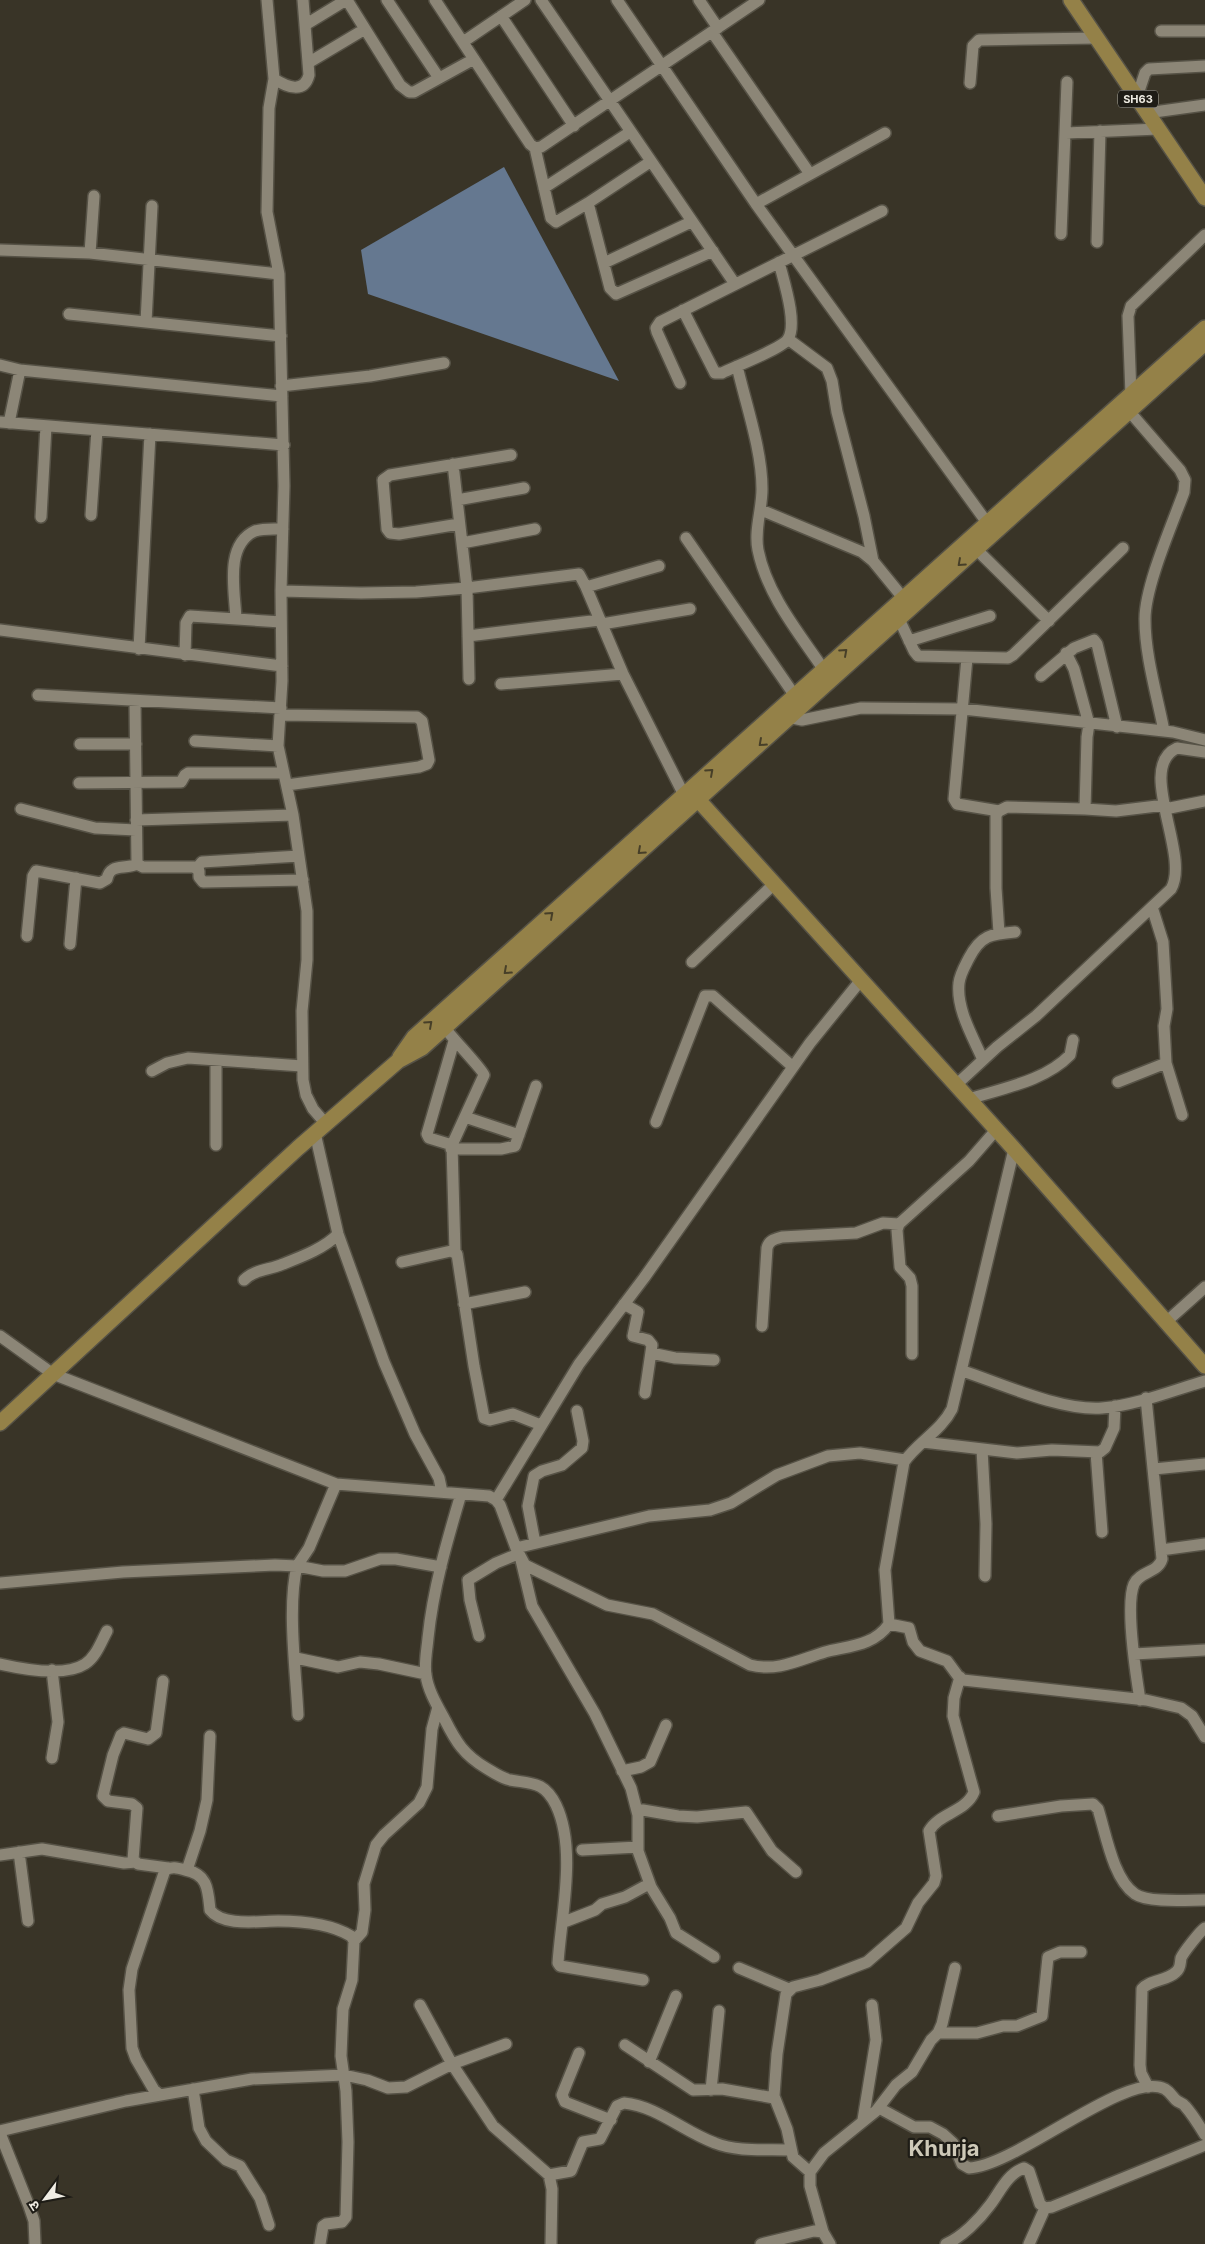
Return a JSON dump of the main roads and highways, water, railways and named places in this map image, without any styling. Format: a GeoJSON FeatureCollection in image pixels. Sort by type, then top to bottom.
{"type":"FeatureCollection","features":[{"type":"Feature","properties":{"kind":"main road","name":"SH63"},"geometry":{"type":"LineString","coordinates":[[1072,0],[1205,198]]}},
{"type":"Feature","properties":{"kind":"main road"},"geometry":{"type":"LineString","coordinates":[[398,1061],[414,1038],[783,715],[899,619],[972,545],[988,524],[1205,328]]}},
{"type":"Feature","properties":{"kind":"main road"},"geometry":{"type":"LineString","coordinates":[[783,715],[795,696],[904,599],[972,545],[1130,411],[1205,343]]}},
{"type":"Feature","properties":{"kind":"main road"},"geometry":{"type":"LineString","coordinates":[[691,795],[969,1099],[1205,1366]]}},
{"type":"Feature","properties":{"kind":"main road"},"geometry":{"type":"LineString","coordinates":[[0,1423],[320,1128],[398,1061],[422,1048],[691,795]]}},
{"type":"Feature","properties":{"kind":"water"},"geometry":{"type":"Polygon","coordinates":[[[504,167],[619,381],[368,294],[361,250],[504,167]]]}},
{"type":"Feature","properties":{"kind":"district","name":"Khurja"},"geometry":{"type":"Point","coordinates":[944,2148]}}]}
